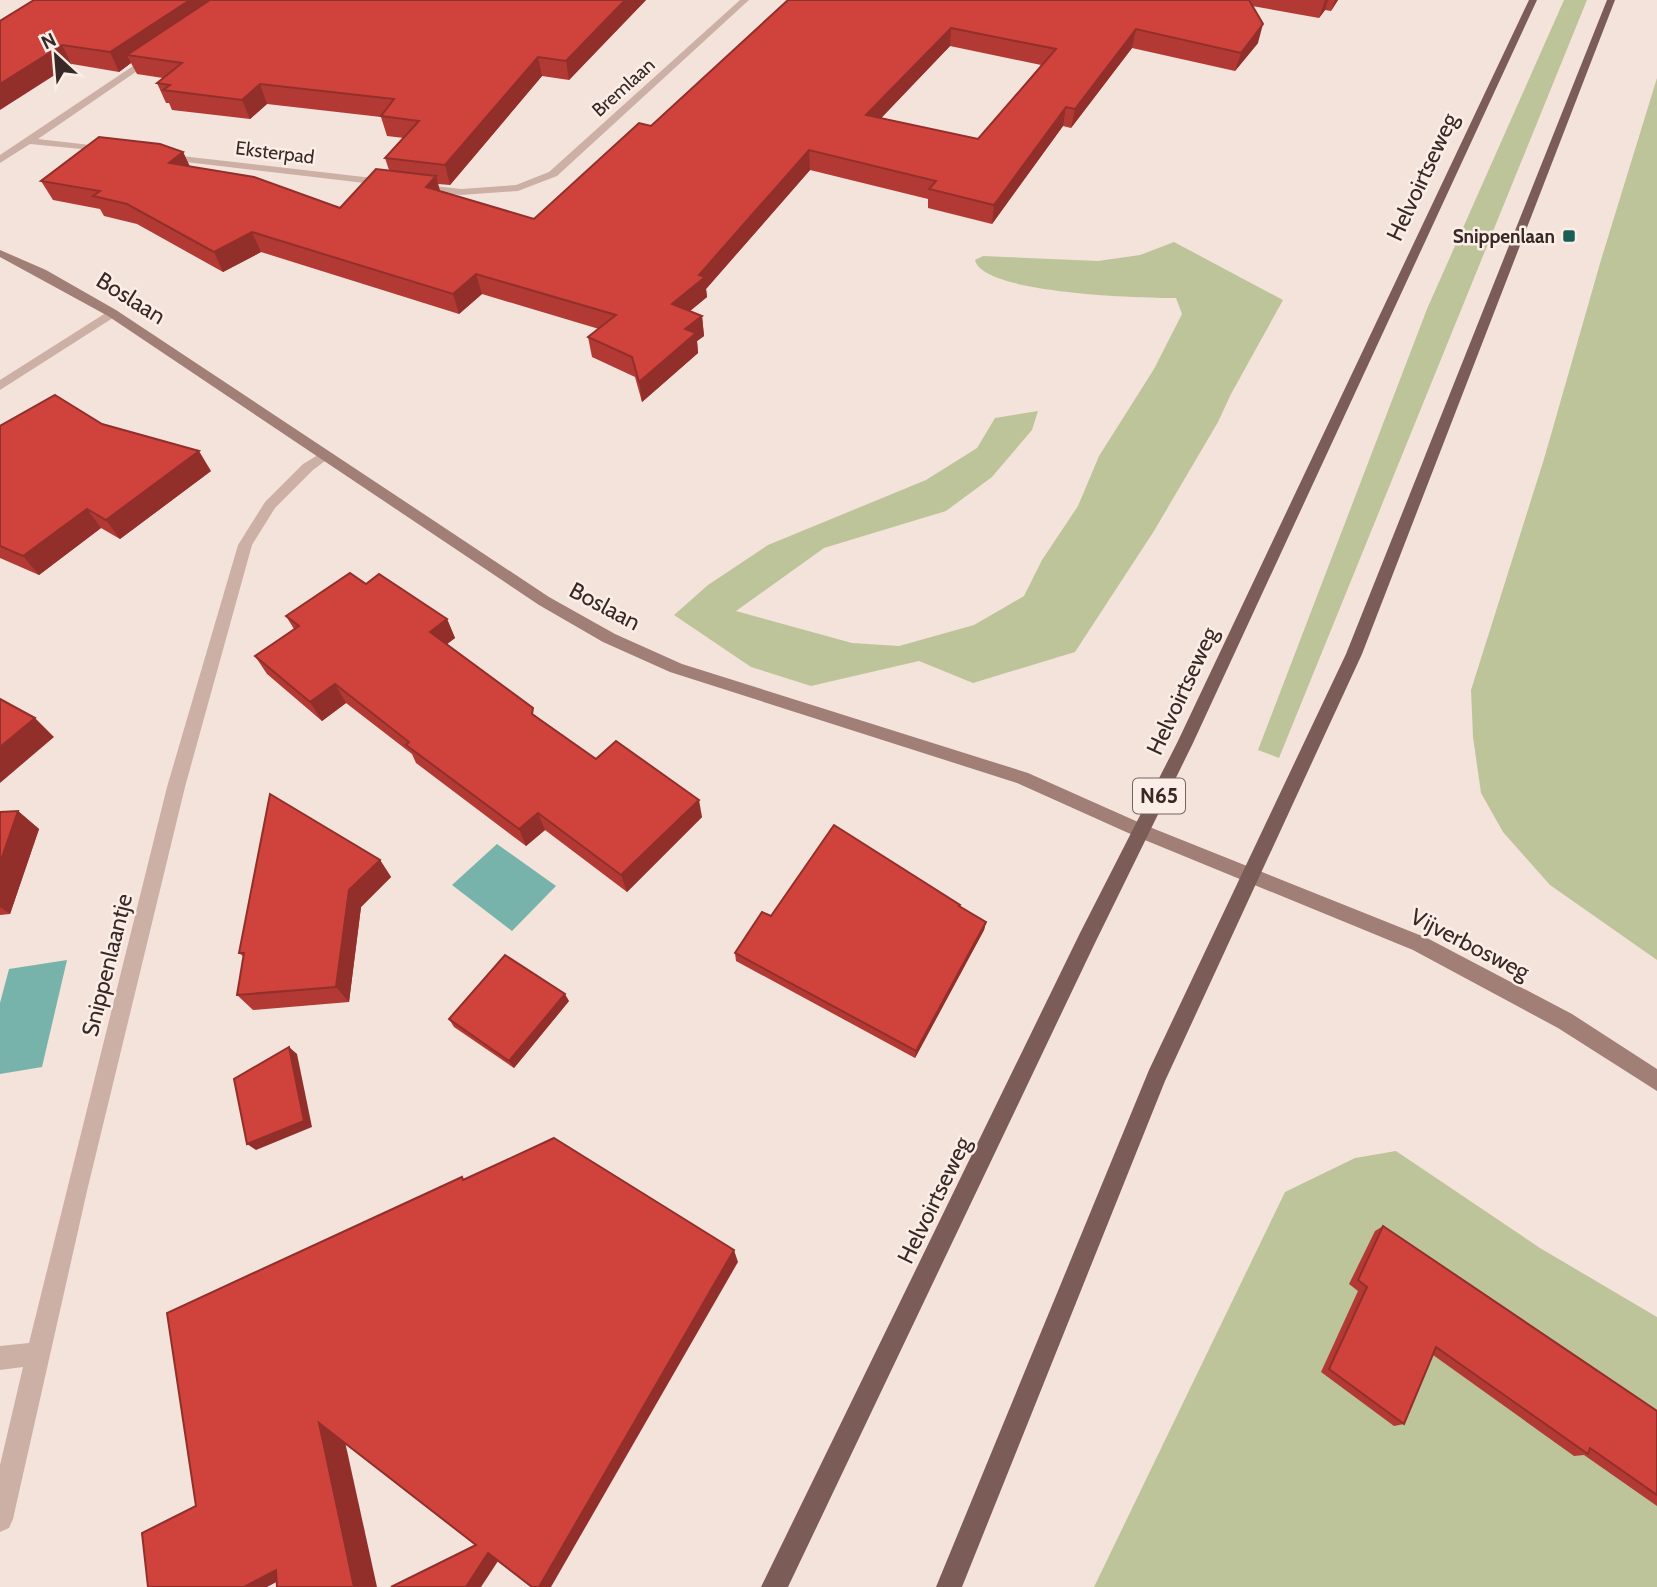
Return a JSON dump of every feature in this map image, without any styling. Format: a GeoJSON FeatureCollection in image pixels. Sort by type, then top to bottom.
{"type":"FeatureCollection","features":[{"type":"Feature","properties":{"kind":"main road","name":"Helvoirtseweg"},"geometry":{"type":"LineString","coordinates":[[774,1587],[1185,743],[1533,0]]}},
{"type":"Feature","properties":{"kind":"main road"},"geometry":{"type":"LineString","coordinates":[[949,1587],[1156,1077],[1354,654],[1611,0]]}},
{"type":"Feature","properties":{"kind":"main road","name":"Boslaan"},"geometry":{"type":"LineString","coordinates":[[0,253],[42,273],[112,313],[544,601],[608,638],[676,668],[1022,778],[1141,831],[1250,873]]}},
{"type":"Feature","properties":{"kind":"main road","name":"Vijverbosweg"},"geometry":{"type":"LineString","coordinates":[[1250,873],[1420,944],[1565,1021],[1657,1081]]}},
{"type":"Feature","properties":{"kind":"street","name":"Bremlaan"},"geometry":{"type":"LineString","coordinates":[[518,188],[553,174],[745,0]]}},
{"type":"Feature","properties":{"kind":"street"},"geometry":{"type":"LineString","coordinates":[[0,160],[167,47]]}},
{"type":"Feature","properties":{"kind":"street"},"geometry":{"type":"LineString","coordinates":[[28,141],[123,152]]}},
{"type":"Feature","properties":{"kind":"street","name":"Eksterpad"},"geometry":{"type":"LineString","coordinates":[[150,155],[461,192],[518,188]]}},
{"type":"Feature","properties":{"kind":"street"},"geometry":{"type":"LineString","coordinates":[[0,386],[112,313]]}},
{"type":"Feature","properties":{"kind":"street","name":"Snippenlaantje"},"geometry":{"type":"LineString","coordinates":[[0,1519],[76,1191],[176,787],[245,545],[270,505],[308,467],[326,455]]}},
{"type":"Feature","properties":{"kind":"street"},"geometry":{"type":"LineString","coordinates":[[0,1358],[40,1353]]}},
{"type":"Feature","properties":{"kind":"green space"},"geometry":{"type":"Polygon","coordinates":[[[1564,0],[1587,0],[1279,758],[1258,750],[1427,309],[1564,0]]]}},
{"type":"Feature","properties":{"kind":"green space"},"geometry":{"type":"Polygon","coordinates":[[[1657,78],[1657,960],[1550,885],[1503,832],[1481,793],[1473,737],[1471,690],[1544,459],[1657,78]]]}},
{"type":"Feature","properties":{"kind":"green space"},"geometry":{"type":"Polygon","coordinates":[[[1174,242],[1283,300],[1218,422],[1154,531],[1075,652],[973,683],[919,661],[811,686],[751,667],[674,615],[708,585],[768,545],[926,480],[977,448],[995,418],[1038,411],[1032,430],[992,477],[946,511],[824,548],[736,611],[852,643],[899,646],[974,625],[1024,596],[1042,560],[1078,506],[1099,456],[1154,369],[1182,314],[1176,298],[1100,295],[1033,287],[984,271],[975,260],[983,256],[1098,261],[1140,255],[1174,242]]]}},
{"type":"Feature","properties":{"kind":"green space"},"geometry":{"type":"Polygon","coordinates":[[[1396,1151],[1540,1248],[1657,1317],[1657,1587],[1094,1587],[1285,1192],[1355,1158],[1396,1151]]]}},
{"type":"Feature","properties":{"kind":"water"},"geometry":{"type":"Polygon","coordinates":[[[497,844],[556,886],[512,931],[452,885],[497,844]]]}},
{"type":"Feature","properties":{"kind":"water"},"geometry":{"type":"Polygon","coordinates":[[[67,960],[42,1067],[0,1074],[0,1003],[9,969],[67,960]]]}},
{"type":"Feature","properties":{"kind":"building"},"geometry":{"type":"Polygon","coordinates":[[[34,0],[190,0],[110,52],[62,45],[0,84],[0,21],[34,0]]]}},
{"type":"Feature","properties":{"kind":"building"},"geometry":{"type":"Polygon","coordinates":[[[210,0],[625,0],[566,61],[538,57],[445,165],[385,158],[419,121],[381,116],[394,99],[260,84],[242,100],[163,90],[170,85],[157,83],[182,63],[127,55],[210,0]]]}},
{"type":"Feature","properties":{"kind":"building"},"geometry":{"type":"Polygon","coordinates":[[[788,0],[1249,0],[1263,24],[1241,53],[1136,29],[1075,109],[1066,107],[994,205],[929,189],[936,181],[809,150],[699,275],[705,277],[672,304],[702,316],[685,329],[696,333],[639,382],[632,357],[588,337],[616,315],[476,274],[453,294],[252,232],[214,252],[127,204],[93,196],[100,191],[41,181],[99,137],[160,144],[183,152],[169,163],[254,177],[340,208],[376,169],[436,176],[426,187],[534,219],[639,123],[651,126],[788,0]],[[951,28],[866,115],[978,139],[1056,49],[951,28]]]}},
{"type":"Feature","properties":{"kind":"building"},"geometry":{"type":"Polygon","coordinates":[[[55,395],[102,424],[199,451],[106,520],[87,509],[23,556],[0,546],[0,426],[55,395]]]}},
{"type":"Feature","properties":{"kind":"building"},"geometry":{"type":"Polygon","coordinates":[[[350,573],[366,584],[379,574],[447,619],[430,632],[533,708],[532,714],[596,759],[616,741],[699,800],[621,875],[538,813],[519,829],[406,745],[409,742],[335,684],[310,702],[255,656],[299,626],[286,616],[350,573]]]}},
{"type":"Feature","properties":{"kind":"building"},"geometry":{"type":"Polygon","coordinates":[[[0,699],[35,718],[0,747],[0,699]]]}},
{"type":"Feature","properties":{"kind":"building"},"geometry":{"type":"Polygon","coordinates":[[[270,794],[380,860],[349,890],[336,987],[237,995],[244,953],[239,953],[270,794]]]}},
{"type":"Feature","properties":{"kind":"building"},"geometry":{"type":"Polygon","coordinates":[[[18,811],[0,863],[0,812],[18,811]]]}},
{"type":"Feature","properties":{"kind":"building"},"geometry":{"type":"Polygon","coordinates":[[[834,825],[986,922],[916,1051],[735,953],[762,912],[771,916],[834,825]]]}},
{"type":"Feature","properties":{"kind":"building"},"geometry":{"type":"Polygon","coordinates":[[[505,955],[565,994],[509,1061],[449,1019],[505,955]]]}},
{"type":"Feature","properties":{"kind":"building"},"geometry":{"type":"Polygon","coordinates":[[[289,1047],[304,1121],[247,1144],[234,1079],[289,1047]]]}},
{"type":"Feature","properties":{"kind":"building"},"geometry":{"type":"Polygon","coordinates":[[[554,1138],[734,1250],[539,1587],[532,1587],[488,1553],[466,1587],[391,1587],[476,1545],[319,1423],[354,1587],[277,1587],[276,1570],[244,1587],[148,1587],[142,1533],[196,1506],[167,1313],[462,1177],[463,1180],[554,1138]]]}},
{"type":"Feature","properties":{"kind":"building"},"geometry":{"type":"Polygon","coordinates":[[[1383,1226],[1657,1411],[1657,1495],[1590,1448],[1588,1454],[1436,1347],[1404,1424],[1329,1369],[1367,1287],[1358,1280],[1383,1226]]]}},
{"type":"Feature","properties":{"kind":"place","name":"Snippenlaan"},"geometry":{"type":"Point","coordinates":[1569,236]}}]}
